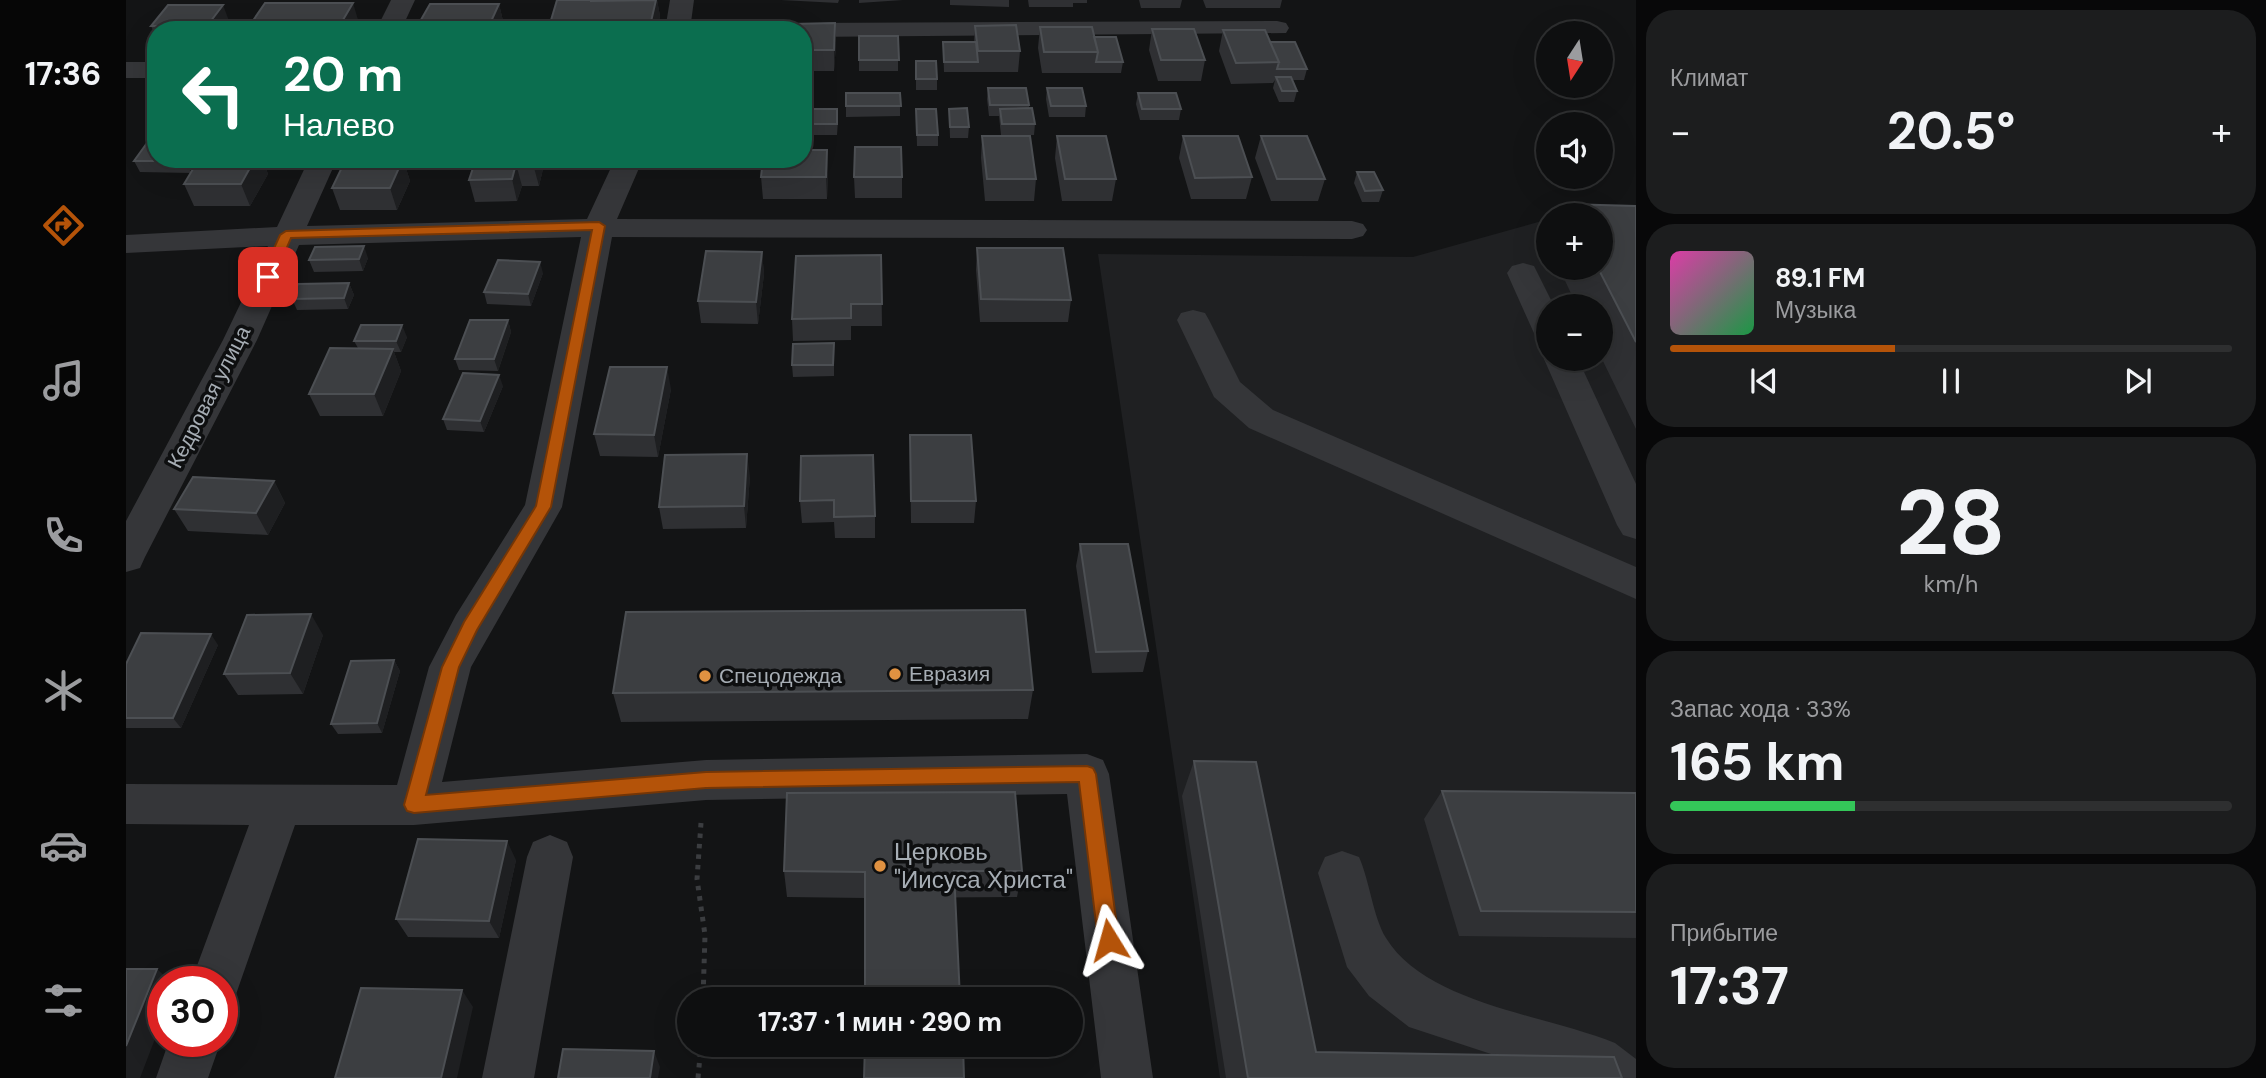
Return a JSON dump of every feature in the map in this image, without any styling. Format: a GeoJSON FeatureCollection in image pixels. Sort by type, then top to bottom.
{"type":"FeatureCollection","features":[{"type":"Feature","properties":{"kind":"street"},"geometry":{"type":"LineString","coordinates":[[393,21],[404,0]]}},
{"type":"Feature","properties":{"kind":"street"},"geometry":{"type":"LineString","coordinates":[[678,21],[681,0]]}},
{"type":"Feature","properties":{"kind":"street"},"geometry":{"type":"LineString","coordinates":[[812,30],[1277,29]]}},
{"type":"Feature","properties":{"kind":"street"},"geometry":{"type":"LineString","coordinates":[[126,71],[147,70]]}},
{"type":"Feature","properties":{"kind":"street","name":"Кедровая улица"},"geometry":{"type":"LineString","coordinates":[[126,557],[240,340],[319,168]]}},
{"type":"Feature","properties":{"kind":"street"},"geometry":{"type":"LineString","coordinates":[[414,805],[450,667],[470,627],[543,507],[599,226],[625,168]]}},
{"type":"Feature","properties":{"kind":"street"},"geometry":{"type":"LineString","coordinates":[[126,244],[286,235],[599,226],[1352,230]]}},
{"type":"Feature","properties":{"kind":"street"},"geometry":{"type":"LineString","coordinates":[[1523,273],[1536,302]]}},
{"type":"Feature","properties":{"kind":"street"},"geometry":{"type":"LineString","coordinates":[[1193,320],[1226,389],[1261,419],[1636,584]]}},
{"type":"Feature","properties":{"kind":"street"},"geometry":{"type":"LineString","coordinates":[[1566,371],[1636,525]]}},
{"type":"Feature","properties":{"kind":"street"},"geometry":{"type":"LineString","coordinates":[[126,804],[414,805],[706,780],[1087,774],[1127,1078]]}},
{"type":"Feature","properties":{"kind":"street"},"geometry":{"type":"LineString","coordinates":[[222,966],[279,806]]}},
{"type":"Feature","properties":{"kind":"street"},"geometry":{"type":"LineString","coordinates":[[508,1078],[550,858]]}},
{"type":"Feature","properties":{"kind":"street"},"geometry":{"type":"LineString","coordinates":[[1342,873],[1364,950],[1387,979],[1427,1009],[1596,1062],[1618,1078]]}},
{"type":"Feature","properties":{"kind":"street"},"geometry":{"type":"LineString","coordinates":[[182,1078],[189,1057]]}},
{"type":"Feature","properties":{"kind":"path"},"geometry":{"type":"LineString","coordinates":[[703,987],[705,935],[697,879],[706,780]]}},
{"type":"Feature","properties":{"kind":"path"},"geometry":{"type":"LineString","coordinates":[[698,1078],[700,1057]]}},
{"type":"Feature","properties":{"kind":"shaded area"},"geometry":{"type":"Polygon","coordinates":[[[1636,221],[1636,1078],[1220,1078],[1098,254],[1413,257],[1536,223],[1536,280],[1613,280],[1613,252],[1636,221]]]}},
{"type":"Feature","properties":{"kind":"building"},"geometry":{"type":"Polygon","coordinates":[[[557,0],[656,0],[651,21],[551,21],[557,0]]]}},
{"type":"Feature","properties":{"kind":"building"},"geometry":{"type":"Polygon","coordinates":[[[265,3],[353,3],[342,21],[253,21],[265,3]]]}},
{"type":"Feature","properties":{"kind":"building"},"geometry":{"type":"Polygon","coordinates":[[[430,4],[499,4],[491,21],[420,21],[430,4]]]}},
{"type":"Feature","properties":{"kind":"building"},"geometry":{"type":"Polygon","coordinates":[[[168,5],[223,5],[211,21],[155,21],[168,5]]]}},
{"type":"Feature","properties":{"kind":"building"},"geometry":{"type":"Polygon","coordinates":[[[835,23],[834,50],[812,50],[812,24],[835,23]]]}},
{"type":"Feature","properties":{"kind":"building"},"geometry":{"type":"Polygon","coordinates":[[[1016,25],[1020,51],[978,51],[975,26],[1016,25]]]}},
{"type":"Feature","properties":{"kind":"building"},"geometry":{"type":"Polygon","coordinates":[[[1040,27],[1092,27],[1098,52],[1044,52],[1040,27]]]}},
{"type":"Feature","properties":{"kind":"building"},"geometry":{"type":"Polygon","coordinates":[[[1152,29],[1194,29],[1205,60],[1161,60],[1152,29]]]}},
{"type":"Feature","properties":{"kind":"building"},"geometry":{"type":"Polygon","coordinates":[[[1223,30],[1265,30],[1279,62],[1236,63],[1223,30]]]}},
{"type":"Feature","properties":{"kind":"building"},"geometry":{"type":"Polygon","coordinates":[[[859,36],[898,36],[899,60],[859,60],[859,36]]]}},
{"type":"Feature","properties":{"kind":"building"},"geometry":{"type":"Polygon","coordinates":[[[1094,37],[1116,37],[1123,62],[1096,62],[1098,52],[1094,37]]]}},
{"type":"Feature","properties":{"kind":"building"},"geometry":{"type":"Polygon","coordinates":[[[943,42],[976,42],[978,62],[944,62],[943,42]]]}},
{"type":"Feature","properties":{"kind":"building"},"geometry":{"type":"Polygon","coordinates":[[[1270,42],[1295,42],[1307,69],[1277,69],[1279,62],[1270,42]]]}},
{"type":"Feature","properties":{"kind":"building"},"geometry":{"type":"Polygon","coordinates":[[[916,61],[936,61],[937,79],[916,79],[916,61]]]}},
{"type":"Feature","properties":{"kind":"building"},"geometry":{"type":"Polygon","coordinates":[[[1276,77],[1291,77],[1297,91],[1282,91],[1276,77]]]}},
{"type":"Feature","properties":{"kind":"building"},"geometry":{"type":"Polygon","coordinates":[[[988,88],[1026,88],[1029,105],[990,105],[988,88]]]}},
{"type":"Feature","properties":{"kind":"building"},"geometry":{"type":"Polygon","coordinates":[[[1047,88],[1082,88],[1086,106],[1051,106],[1047,88]]]}},
{"type":"Feature","properties":{"kind":"building"},"geometry":{"type":"Polygon","coordinates":[[[846,93],[900,93],[901,106],[846,106],[846,93]]]}},
{"type":"Feature","properties":{"kind":"building"},"geometry":{"type":"Polygon","coordinates":[[[1138,93],[1176,93],[1181,109],[1142,109],[1138,93]]]}},
{"type":"Feature","properties":{"kind":"building"},"geometry":{"type":"Polygon","coordinates":[[[967,108],[969,127],[950,127],[949,109],[967,108]]]}},
{"type":"Feature","properties":{"kind":"building"},"geometry":{"type":"Polygon","coordinates":[[[1032,108],[1035,124],[1002,124],[1000,109],[1032,108]]]}},
{"type":"Feature","properties":{"kind":"building"},"geometry":{"type":"Polygon","coordinates":[[[812,109],[837,109],[837,124],[812,124],[812,109]]]}},
{"type":"Feature","properties":{"kind":"building"},"geometry":{"type":"Polygon","coordinates":[[[916,109],[936,109],[938,135],[917,135],[916,109]]]}},
{"type":"Feature","properties":{"kind":"building"},"geometry":{"type":"Polygon","coordinates":[[[982,136],[1030,136],[1036,179],[987,179],[982,136]]]}},
{"type":"Feature","properties":{"kind":"building"},"geometry":{"type":"Polygon","coordinates":[[[1057,136],[1106,136],[1116,179],[1065,179],[1057,136]]]}},
{"type":"Feature","properties":{"kind":"building"},"geometry":{"type":"Polygon","coordinates":[[[1183,136],[1238,136],[1252,177],[1195,178],[1183,136]]]}},
{"type":"Feature","properties":{"kind":"building"},"geometry":{"type":"Polygon","coordinates":[[[1261,136],[1307,136],[1325,179],[1277,179],[1261,136]]]}},
{"type":"Feature","properties":{"kind":"building"},"geometry":{"type":"Polygon","coordinates":[[[147,143],[147,161],[134,161],[147,143]]]}},
{"type":"Feature","properties":{"kind":"building"},"geometry":{"type":"Polygon","coordinates":[[[855,147],[901,147],[902,177],[854,177],[855,147]]]}},
{"type":"Feature","properties":{"kind":"building"},"geometry":{"type":"Polygon","coordinates":[[[812,150],[827,150],[826,177],[761,177],[762,168],[812,168],[812,150]]]}},
{"type":"Feature","properties":{"kind":"building"},"geometry":{"type":"Polygon","coordinates":[[[194,168],[250,168],[241,184],[184,184],[194,168]]]}},
{"type":"Feature","properties":{"kind":"building"},"geometry":{"type":"Polygon","coordinates":[[[342,168],[399,168],[390,188],[332,188],[342,168]]]}},
{"type":"Feature","properties":{"kind":"building"},"geometry":{"type":"Polygon","coordinates":[[[473,168],[515,168],[512,179],[469,180],[473,168]]]}},
{"type":"Feature","properties":{"kind":"building"},"geometry":{"type":"Polygon","coordinates":[[[1357,172],[1374,172],[1383,190],[1365,191],[1357,172]]]}},
{"type":"Feature","properties":{"kind":"building"},"geometry":{"type":"Polygon","coordinates":[[[1613,205],[1636,206],[1636,342],[1604,280],[1613,280],[1613,205]]]}},
{"type":"Feature","properties":{"kind":"building"},"geometry":{"type":"Polygon","coordinates":[[[364,246],[359,259],[309,260],[315,247],[364,246]]]}},
{"type":"Feature","properties":{"kind":"building"},"geometry":{"type":"Polygon","coordinates":[[[977,248],[1063,248],[1071,300],[981,299],[977,248]]]}},
{"type":"Feature","properties":{"kind":"building"},"geometry":{"type":"Polygon","coordinates":[[[706,251],[762,252],[756,302],[698,301],[706,251]]]}},
{"type":"Feature","properties":{"kind":"building"},"geometry":{"type":"Polygon","coordinates":[[[881,255],[882,304],[851,304],[851,318],[792,319],[796,256],[881,255]]]}},
{"type":"Feature","properties":{"kind":"building"},"geometry":{"type":"Polygon","coordinates":[[[498,260],[540,262],[528,294],[484,292],[498,260]]]}},
{"type":"Feature","properties":{"kind":"building"},"geometry":{"type":"Polygon","coordinates":[[[349,283],[344,298],[292,299],[298,284],[349,283]]]}},
{"type":"Feature","properties":{"kind":"building"},"geometry":{"type":"Polygon","coordinates":[[[470,320],[508,320],[494,359],[455,359],[470,320]]]}},
{"type":"Feature","properties":{"kind":"building"},"geometry":{"type":"Polygon","coordinates":[[[361,325],[402,325],[396,341],[354,341],[361,325]]]}},
{"type":"Feature","properties":{"kind":"building"},"geometry":{"type":"Polygon","coordinates":[[[834,343],[833,365],[792,365],[793,344],[834,343]]]}},
{"type":"Feature","properties":{"kind":"building"},"geometry":{"type":"Polygon","coordinates":[[[330,348],[393,349],[374,394],[309,394],[330,348]]]}},
{"type":"Feature","properties":{"kind":"building"},"geometry":{"type":"Polygon","coordinates":[[[610,367],[667,367],[654,435],[594,434],[610,367]]]}},
{"type":"Feature","properties":{"kind":"building"},"geometry":{"type":"Polygon","coordinates":[[[463,373],[499,375],[480,421],[443,419],[463,373]]]}},
{"type":"Feature","properties":{"kind":"building"},"geometry":{"type":"Polygon","coordinates":[[[910,435],[971,435],[976,501],[911,501],[910,435]]]}},
{"type":"Feature","properties":{"kind":"building"},"geometry":{"type":"Polygon","coordinates":[[[747,454],[744,506],[659,507],[665,455],[747,454]]]}},
{"type":"Feature","properties":{"kind":"building"},"geometry":{"type":"Polygon","coordinates":[[[873,455],[875,516],[834,517],[834,500],[800,501],[801,456],[873,455]]]}},
{"type":"Feature","properties":{"kind":"building"},"geometry":{"type":"Polygon","coordinates":[[[193,477],[274,481],[256,513],[174,509],[193,477]]]}},
{"type":"Feature","properties":{"kind":"building"},"geometry":{"type":"Polygon","coordinates":[[[1080,544],[1128,544],[1148,651],[1096,652],[1080,544]]]}},
{"type":"Feature","properties":{"kind":"building"},"geometry":{"type":"Polygon","coordinates":[[[1025,610],[1033,690],[613,693],[626,612],[1025,610]]]}},
{"type":"Feature","properties":{"kind":"building"},"geometry":{"type":"Polygon","coordinates":[[[311,614],[290,673],[224,674],[247,615],[311,614]]]}},
{"type":"Feature","properties":{"kind":"building"},"geometry":{"type":"Polygon","coordinates":[[[141,633],[211,634],[173,718],[126,718],[126,664],[141,633]]]}},
{"type":"Feature","properties":{"kind":"building"},"geometry":{"type":"Polygon","coordinates":[[[394,660],[377,723],[331,724],[351,661],[394,660]]]}},
{"type":"Feature","properties":{"kind":"building"},"geometry":{"type":"Polygon","coordinates":[[[1194,761],[1256,762],[1316,1052],[1614,1057],[1622,1078],[1248,1078],[1194,761]]]}},
{"type":"Feature","properties":{"kind":"building"},"geometry":{"type":"Polygon","coordinates":[[[1442,791],[1636,793],[1636,912],[1481,911],[1442,791]]]}},
{"type":"Feature","properties":{"kind":"building"},"geometry":{"type":"Polygon","coordinates":[[[1015,792],[1022,871],[954,871],[959,987],[865,987],[865,872],[784,871],[787,793],[1015,792]]]}},
{"type":"Feature","properties":{"kind":"building"},"geometry":{"type":"Polygon","coordinates":[[[418,839],[507,841],[489,921],[396,919],[418,839]]]}},
{"type":"Feature","properties":{"kind":"building"},"geometry":{"type":"Polygon","coordinates":[[[126,969],[147,969],[147,994],[126,1046],[126,969]]]}},
{"type":"Feature","properties":{"kind":"building"},"geometry":{"type":"Polygon","coordinates":[[[361,988],[462,990],[441,1078],[335,1078],[361,988]]]}},
{"type":"Feature","properties":{"kind":"building"},"geometry":{"type":"Polygon","coordinates":[[[563,1049],[654,1051],[650,1078],[558,1078],[563,1049]]]}},
{"type":"Feature","properties":{"kind":"building"},"geometry":{"type":"Polygon","coordinates":[[[865,1057],[963,1057],[964,1078],[864,1078],[865,1057]]]}},
{"type":"Feature","properties":{"kind":"place","name":"Евразия"},"geometry":{"type":"Point","coordinates":[895,674]}},
{"type":"Feature","properties":{"kind":"place","name":"Спецодежда"},"geometry":{"type":"Point","coordinates":[705,676]}},
{"type":"Feature","properties":{"kind":"place","name":"Церковь \"Иисуса Христа\""},"geometry":{"type":"Point","coordinates":[880,866]}},
{"type":"Feature","properties":{"kind":"route"},"geometry":{"type":"LineString","coordinates":[[268,277],[286,235],[599,226],[543,507],[470,627],[450,667],[414,805],[706,780],[1087,774],[1109,940]]}}]}
